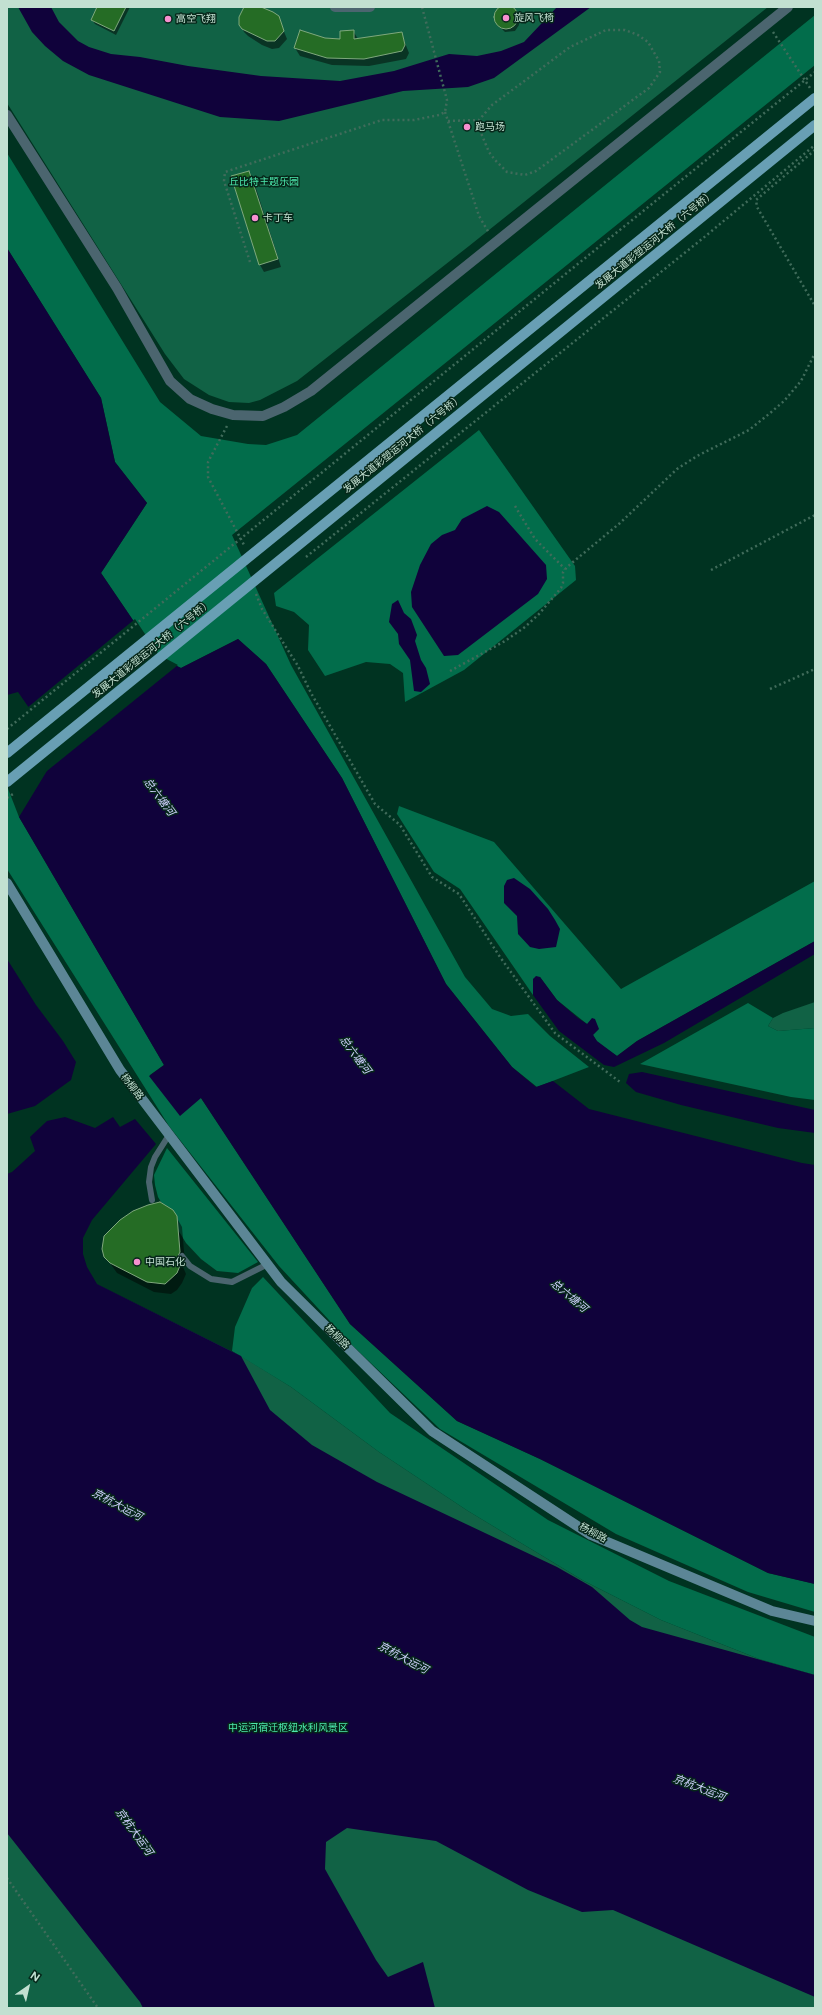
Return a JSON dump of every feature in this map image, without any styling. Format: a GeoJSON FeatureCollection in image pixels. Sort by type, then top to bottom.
{"type":"FeatureCollection","features":[{"type":"Feature","properties":{"kind":"main road","name":"发展大道彩塑运河大桥（六号桥）"},"geometry":{"type":"LineString","coordinates":[[7,753],[813,93]]}},
{"type":"Feature","properties":{"kind":"main road","name":"发展大道彩塑运河大桥（六号桥）"},"geometry":{"type":"LineString","coordinates":[[7,782],[815,125]]}},
{"type":"Feature","properties":{"kind":"street"},"geometry":{"type":"LineString","coordinates":[[335,7],[370,7]]}},
{"type":"Feature","properties":{"kind":"street"},"geometry":{"type":"LineString","coordinates":[[7,115],[117,288],[170,381],[190,399],[233,415],[263,416],[284,407],[311,391],[788,7]]}},
{"type":"Feature","properties":{"kind":"street","name":"杨柳路"},"geometry":{"type":"LineString","coordinates":[[7,883],[120,1070],[281,1282],[432,1431],[592,1535],[772,1610],[815,1621]]}},
{"type":"Feature","properties":{"kind":"lane"},"geometry":{"type":"LineString","coordinates":[[152,1200],[149,1182],[151,1167],[155,1157],[169,1135]]}},
{"type":"Feature","properties":{"kind":"lane"},"geometry":{"type":"LineString","coordinates":[[182,1256],[190,1266],[211,1279],[232,1282],[268,1264]]}},
{"type":"Feature","properties":{"kind":"path"},"geometry":{"type":"LineString","coordinates":[[422,7],[445,94],[447,106],[445,112],[479,216],[495,243]]}},
{"type":"Feature","properties":{"kind":"path"},"geometry":{"type":"LineString","coordinates":[[768,24],[813,93]]}},
{"type":"Feature","properties":{"kind":"path"},"geometry":{"type":"LineString","coordinates":[[448,121],[479,120],[492,106],[570,47],[606,30],[625,30],[638,35],[648,42],[659,61],[660,72],[649,88],[536,171],[525,175],[507,172],[495,160],[489,152],[481,133],[479,120]]}},
{"type":"Feature","properties":{"kind":"path"},"geometry":{"type":"LineString","coordinates":[[7,729],[578,263],[815,72]]}},
{"type":"Feature","properties":{"kind":"path"},"geometry":{"type":"LineString","coordinates":[[250,262],[224,181],[225,172],[382,120],[414,120],[439,115],[445,112]]}},
{"type":"Feature","properties":{"kind":"path"},"geometry":{"type":"LineString","coordinates":[[304,558],[702,239],[815,145]]}},
{"type":"Feature","properties":{"kind":"path"},"geometry":{"type":"LineString","coordinates":[[815,150],[756,200],[757,207],[815,306]]}},
{"type":"Feature","properties":{"kind":"path"},"geometry":{"type":"LineString","coordinates":[[450,670],[506,641],[539,614],[561,588],[563,583],[563,572],[565,569],[620,523],[677,470],[697,456],[750,430],[769,414],[784,401],[801,381],[814,355],[815,357]]}},
{"type":"Feature","properties":{"kind":"path"},"geometry":{"type":"LineString","coordinates":[[233,415],[208,462],[208,477],[245,548]]}},
{"type":"Feature","properties":{"kind":"path"},"geometry":{"type":"LineString","coordinates":[[515,506],[535,539],[565,569]]}},
{"type":"Feature","properties":{"kind":"path"},"geometry":{"type":"LineString","coordinates":[[711,570],[815,515]]}},
{"type":"Feature","properties":{"kind":"path"},"geometry":{"type":"LineString","coordinates":[[255,588],[262,609],[298,666],[311,693],[375,804],[400,825],[432,877],[459,894],[500,957],[555,1033],[620,1082]]}},
{"type":"Feature","properties":{"kind":"path"},"geometry":{"type":"LineString","coordinates":[[254,598],[261,593]]}},
{"type":"Feature","properties":{"kind":"path"},"geometry":{"type":"LineString","coordinates":[[770,689],[815,669]]}},
{"type":"Feature","properties":{"kind":"path"},"geometry":{"type":"LineString","coordinates":[[7,798],[13,794]]}},
{"type":"Feature","properties":{"kind":"path"},"geometry":{"type":"LineString","coordinates":[[7,1878],[98,2008]]}},
{"type":"Feature","properties":{"kind":"green space","name":"丘比特主题乐园"},"geometry":{"type":"Polygon","coordinates":[[[7,7],[768,7],[469,246],[297,381],[260,400],[249,403],[229,402],[209,395],[184,379],[165,354],[7,103],[7,7]]]}},
{"type":"Feature","properties":{"kind":"green space"},"geometry":{"type":"Polygon","coordinates":[[[815,15],[815,65],[232,535],[291,665],[465,977],[492,1009],[511,1016],[528,1014],[550,1036],[589,1067],[537,1087],[512,1067],[446,984],[342,778],[266,664],[238,639],[181,668],[158,657],[101,573],[147,503],[115,462],[101,398],[7,248],[7,153],[160,402],[201,436],[248,444],[266,445],[297,435],[815,15]]]}},
{"type":"Feature","properties":{"kind":"green space"},"geometry":{"type":"Polygon","coordinates":[[[479,430],[575,566],[576,580],[464,670],[405,702],[403,673],[390,664],[366,662],[325,676],[308,650],[309,625],[294,612],[276,606],[274,593],[479,430]]]}},
{"type":"Feature","properties":{"kind":"green space"},"geometry":{"type":"Polygon","coordinates":[[[7,786],[19,817],[164,1065],[150,1075],[201,1098],[350,1324],[457,1421],[540,1459],[768,1573],[815,1584],[815,1612],[748,1592],[616,1534],[440,1429],[353,1346],[279,1266],[169,1126],[7,869],[7,786]]]}},
{"type":"Feature","properties":{"kind":"green space"},"geometry":{"type":"Polygon","coordinates":[[[399,806],[494,842],[621,989],[815,881],[815,941],[637,1041],[617,1056],[597,1042],[587,1024],[557,1000],[540,977],[533,979],[533,995],[460,889],[434,872],[397,814],[399,806]]]}},
{"type":"Feature","properties":{"kind":"green space"},"geometry":{"type":"Polygon","coordinates":[[[815,1002],[815,1028],[778,1031],[768,1026],[773,1018],[815,1002]]]}},
{"type":"Feature","properties":{"kind":"green space"},"geometry":{"type":"Polygon","coordinates":[[[748,1003],[773,1018],[768,1026],[778,1031],[815,1028],[815,1100],[791,1097],[640,1064],[748,1003]]]}},
{"type":"Feature","properties":{"kind":"green space"},"geometry":{"type":"Polygon","coordinates":[[[167,1148],[258,1262],[238,1273],[217,1271],[201,1259],[186,1243],[158,1197],[155,1185],[154,1175],[167,1148]]]}},
{"type":"Feature","properties":{"kind":"green space","name":"中运河宿迁枢纽水利风景区"},"geometry":{"type":"Polygon","coordinates":[[[7,1240],[241,1356],[291,1387],[379,1452],[468,1511],[584,1581],[661,1620],[759,1659],[815,1675],[815,2008],[7,2008],[7,1240]]]}},
{"type":"Feature","properties":{"kind":"green space"},"geometry":{"type":"Polygon","coordinates":[[[263,1277],[390,1413],[548,1520],[669,1581],[815,1637],[815,1675],[759,1659],[661,1620],[584,1581],[468,1511],[379,1452],[291,1387],[232,1351],[235,1327],[252,1288],[263,1277]]]}},
{"type":"Feature","properties":{"kind":"water"},"geometry":{"type":"Polygon","coordinates":[[[18,7],[51,7],[59,22],[78,41],[89,47],[111,54],[140,57],[188,66],[261,76],[340,81],[394,71],[449,54],[477,56],[501,51],[524,42],[557,7],[591,7],[494,78],[468,87],[403,91],[279,121],[220,117],[89,75],[63,61],[45,46],[32,32],[18,7]]]}},
{"type":"Feature","properties":{"kind":"water","name":"总六塘河"},"geometry":{"type":"Polygon","coordinates":[[[7,248],[101,398],[115,462],[147,503],[101,573],[158,657],[181,668],[238,639],[266,664],[342,778],[446,984],[512,1067],[536,1087],[553,1081],[589,1109],[815,1165],[815,1584],[768,1573],[540,1459],[457,1421],[350,1324],[201,1098],[180,1116],[149,1076],[164,1065],[19,817],[59,751],[18,692],[7,695],[7,248]]]}},
{"type":"Feature","properties":{"kind":"water"},"geometry":{"type":"Polygon","coordinates":[[[487,506],[499,512],[546,565],[547,579],[538,594],[458,655],[444,656],[412,607],[411,592],[420,565],[431,544],[442,535],[455,530],[462,519],[487,506]]]}},
{"type":"Feature","properties":{"kind":"water"},"geometry":{"type":"Polygon","coordinates":[[[398,600],[404,613],[411,619],[417,635],[415,641],[421,660],[426,668],[430,684],[421,692],[414,691],[410,660],[399,644],[398,634],[389,622],[392,604],[398,600]]]}},
{"type":"Feature","properties":{"kind":"water"},"geometry":{"type":"Polygon","coordinates":[[[514,878],[530,889],[548,909],[555,920],[560,929],[556,947],[539,949],[530,947],[518,934],[517,916],[504,903],[504,886],[507,880],[514,878]]]}},
{"type":"Feature","properties":{"kind":"water"},"geometry":{"type":"Polygon","coordinates":[[[815,941],[815,954],[664,1043],[614,1067],[604,1065],[559,1031],[533,995],[533,979],[536,976],[540,977],[557,1000],[578,1018],[587,1024],[592,1018],[595,1019],[599,1029],[593,1035],[597,1041],[617,1056],[637,1041],[815,941]]]}},
{"type":"Feature","properties":{"kind":"water"},"geometry":{"type":"Polygon","coordinates":[[[7,959],[36,1005],[63,1041],[76,1062],[71,1080],[35,1106],[7,1114],[7,959]]]}},
{"type":"Feature","properties":{"kind":"water"},"geometry":{"type":"Polygon","coordinates":[[[642,1072],[815,1110],[815,1133],[778,1128],[681,1105],[636,1092],[626,1083],[629,1074],[642,1072]]]}},
{"type":"Feature","properties":{"kind":"water","name":"中运河宿迁枢纽水利风景区"},"geometry":{"type":"Polygon","coordinates":[[[65,1117],[95,1128],[113,1117],[120,1127],[135,1119],[156,1144],[92,1220],[83,1238],[83,1254],[87,1267],[97,1284],[241,1356],[270,1410],[312,1445],[377,1482],[557,1567],[592,1587],[630,1620],[642,1627],[815,1675],[815,1997],[613,1910],[582,1912],[528,1890],[436,1841],[347,1828],[326,1842],[325,1869],[376,1960],[388,1977],[423,1962],[435,2008],[143,2008],[140,2002],[7,1833],[7,1174],[12,1172],[35,1151],[30,1137],[47,1121],[65,1117]]]}},
{"type":"Feature","properties":{"kind":"pier"},"geometry":{"type":"Polygon","coordinates":[[[135,619],[159,655],[178,665],[42,775],[57,751],[27,708],[135,619]]]}},
{"type":"Feature","properties":{"kind":"building","name":"旋风飞椅"},"geometry":{"type":"Polygon","coordinates":[[[506,5],[514,9],[518,17],[514,25],[506,29],[498,25],[494,17],[498,9],[506,5]]]}},
{"type":"Feature","properties":{"kind":"building"},"geometry":{"type":"Polygon","coordinates":[[[97,7],[126,7],[114,31],[91,20],[97,7]]]}},
{"type":"Feature","properties":{"kind":"building"},"geometry":{"type":"Polygon","coordinates":[[[244,7],[261,7],[273,12],[279,16],[284,31],[275,41],[267,41],[242,29],[239,25],[239,17],[244,7]]]}},
{"type":"Feature","properties":{"kind":"building"},"geometry":{"type":"Polygon","coordinates":[[[300,30],[325,38],[340,39],[340,31],[354,30],[354,39],[402,32],[405,45],[402,51],[364,59],[327,58],[294,48],[300,30]]]}},
{"type":"Feature","properties":{"kind":"building"},"geometry":{"type":"Polygon","coordinates":[[[249,171],[278,259],[259,265],[231,176],[249,171]]]}},
{"type":"Feature","properties":{"kind":"building"},"geometry":{"type":"Polygon","coordinates":[[[160,1202],[173,1210],[177,1216],[180,1252],[178,1256],[181,1263],[177,1273],[165,1284],[147,1282],[110,1263],[104,1257],[102,1249],[104,1236],[120,1220],[133,1211],[160,1202]]]}},
{"type":"Feature","properties":{"kind":"place","name":"旋风飞椅"},"geometry":{"type":"Point","coordinates":[506,18]}},
{"type":"Feature","properties":{"kind":"place","name":"高空飞翔"},"geometry":{"type":"Point","coordinates":[168,19]}},
{"type":"Feature","properties":{"kind":"place","name":"跑马场"},"geometry":{"type":"Point","coordinates":[467,127]}},
{"type":"Feature","properties":{"kind":"place","name":"卡丁车"},"geometry":{"type":"Point","coordinates":[255,218]}},
{"type":"Feature","properties":{"kind":"place","name":"中国石化"},"geometry":{"type":"Point","coordinates":[137,1262]}},
{"type":"Feature","properties":{"kind":"water label","name":"京杭大运河"},"geometry":{"type":"Point","coordinates":[117,1505]}},
{"type":"Feature","properties":{"kind":"water label","name":"京杭大运河"},"geometry":{"type":"Point","coordinates":[403,1658]}},
{"type":"Feature","properties":{"kind":"water label","name":"京杭大运河"},"geometry":{"type":"Point","coordinates":[699,1788]}},
{"type":"Feature","properties":{"kind":"water label","name":"京杭大运河"},"geometry":{"type":"Point","coordinates":[134,1832]}}]}
